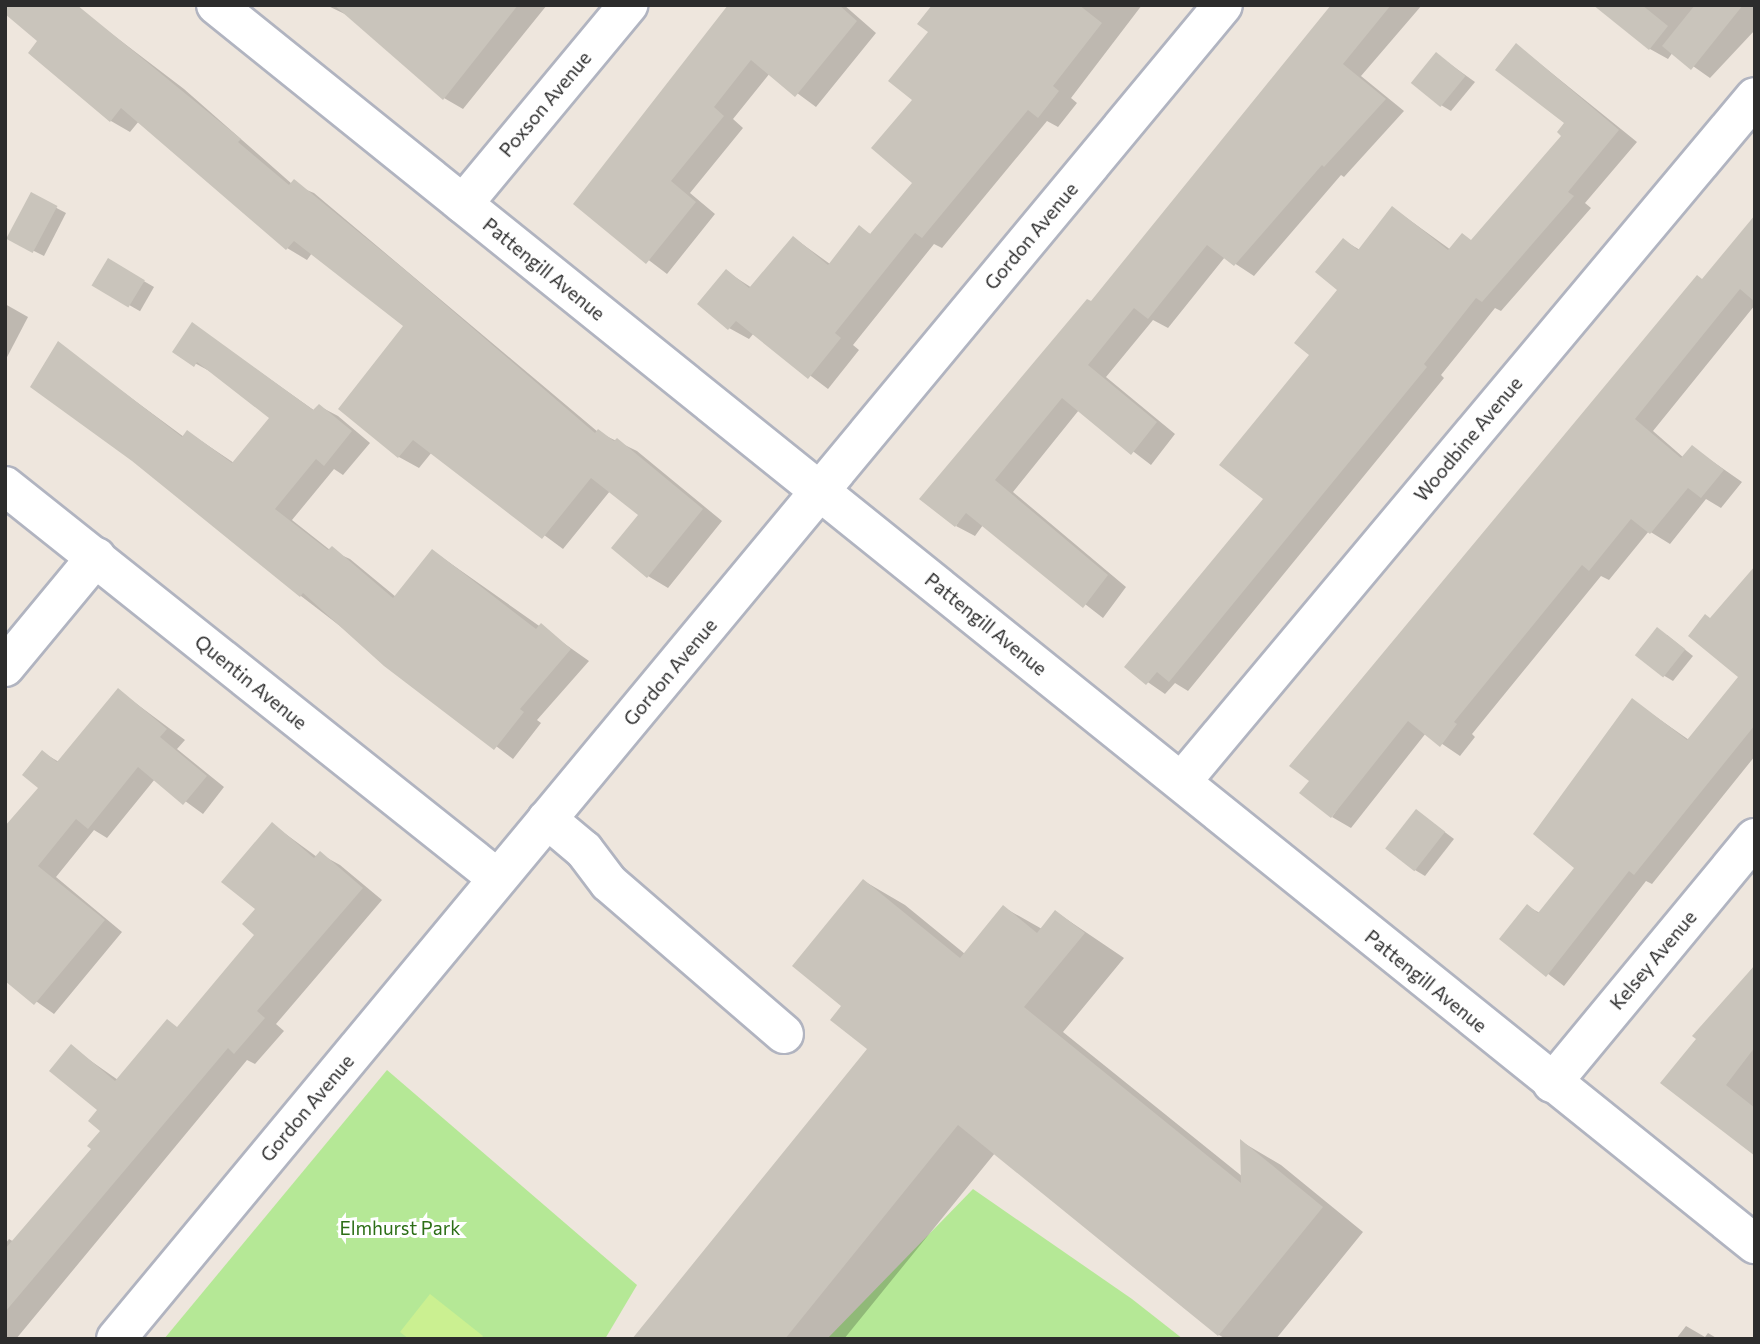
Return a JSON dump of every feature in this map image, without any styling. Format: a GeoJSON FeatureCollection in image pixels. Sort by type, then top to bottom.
{"type":"FeatureCollection","features":[{"type":"Feature","properties":{"kind":"street","name":"Pattengill Avenue"},"geometry":{"type":"LineString","coordinates":[[216,5],[1755,1244]]}},
{"type":"Feature","properties":{"kind":"street","name":"Poxson Avenue"},"geometry":{"type":"LineString","coordinates":[[463,204],[628,5]]}},
{"type":"Feature","properties":{"kind":"street","name":"Gordon Avenue"},"geometry":{"type":"LineString","coordinates":[[116,1339],[1223,5]]}},
{"type":"Feature","properties":{"kind":"street","name":"Woodbine Avenue"},"geometry":{"type":"LineString","coordinates":[[1182,781],[1755,97]]}},
{"type":"Feature","properties":{"kind":"street","name":"Quentin Avenue"},"geometry":{"type":"LineString","coordinates":[[5,486],[497,878]]}},
{"type":"Feature","properties":{"kind":"street"},"geometry":{"type":"LineString","coordinates":[[5,667],[96,557]]}},
{"type":"Feature","properties":{"kind":"street"},"geometry":{"type":"LineString","coordinates":[[547,819],[584,850],[609,883],[784,1034]]}},
{"type":"Feature","properties":{"kind":"street","name":"Kelsey Avenue"},"geometry":{"type":"LineString","coordinates":[[1552,1083],[1755,838]]}},
{"type":"Feature","properties":{"kind":"green space","name":"Elmhurst Park"},"geometry":{"type":"Polygon","coordinates":[[[387,1070],[637,1285],[605,1339],[164,1339],[387,1070]]]}},
{"type":"Feature","properties":{"kind":"green space"},"geometry":{"type":"Polygon","coordinates":[[[973,1189],[1132,1299],[1183,1339],[827,1339],[973,1189]]]}},
{"type":"Feature","properties":{"kind":"green space"},"geometry":{"type":"Polygon","coordinates":[[[430,1294],[483,1336],[481,1339],[409,1339],[400,1332],[430,1294]]]}},
{"type":"Feature","properties":{"kind":"building"},"geometry":{"type":"Polygon","coordinates":[[[5,5],[77,5],[241,139],[238,142],[289,185],[294,179],[405,270],[595,433],[598,429],[614,441],[617,438],[703,509],[647,578],[611,548],[638,515],[591,478],[542,539],[413,440],[398,458],[338,409],[403,326],[294,241],[286,250],[121,108],[110,122],[28,53],[37,41],[5,14],[5,5]]]}},
{"type":"Feature","properties":{"kind":"building"},"geometry":{"type":"Polygon","coordinates":[[[334,5],[518,5],[443,100],[334,5]]]}},
{"type":"Feature","properties":{"kind":"building"},"geometry":{"type":"Polygon","coordinates":[[[728,5],[839,5],[857,21],[795,97],[751,60],[714,107],[724,116],[671,181],[696,202],[646,264],[573,204],[728,5]]]}},
{"type":"Feature","properties":{"kind":"building"},"geometry":{"type":"Polygon","coordinates":[[[932,5],[1079,5],[1102,23],[1053,86],[1059,91],[1038,118],[1028,110],[922,238],[915,233],[835,333],[841,338],[808,379],[736,321],[728,330],[697,304],[726,269],[749,288],[793,236],[828,265],[859,225],[870,234],[912,183],[871,148],[912,100],[888,81],[928,32],[917,24],[932,5]]]}},
{"type":"Feature","properties":{"kind":"building"},"geometry":{"type":"Polygon","coordinates":[[[1331,5],[1391,5],[1343,64],[1386,99],[1324,167],[1322,165],[1234,266],[1207,245],[1148,319],[1134,308],[1088,365],[1157,422],[1131,455],[1062,398],[995,480],[1108,575],[1083,608],[966,513],[955,527],[919,499],[1087,299],[1091,301],[1331,5]]]}},
{"type":"Feature","properties":{"kind":"building"},"geometry":{"type":"Polygon","coordinates":[[[1593,5],[1642,5],[1668,26],[1649,50],[1593,5]]]}},
{"type":"Feature","properties":{"kind":"building"},"geometry":{"type":"Polygon","coordinates":[[[1695,5],[1743,5],[1691,70],[1662,46],[1695,5]]]}},
{"type":"Feature","properties":{"kind":"building"},"geometry":{"type":"Polygon","coordinates":[[[1516,43],[1619,130],[1568,192],[1574,196],[1482,302],[1476,298],[1424,364],[1427,367],[1169,682],[1157,672],[1146,685],[1124,667],[1263,499],[1219,465],[1309,355],[1294,343],[1337,290],[1315,272],[1343,238],[1358,250],[1392,206],[1448,250],[1462,233],[1471,240],[1561,136],[1557,132],[1564,123],[1495,70],[1516,43]]]}},
{"type":"Feature","properties":{"kind":"building"},"geometry":{"type":"Polygon","coordinates":[[[1436,52],[1466,76],[1440,107],[1411,83],[1436,52]]]}},
{"type":"Feature","properties":{"kind":"building"},"geometry":{"type":"Polygon","coordinates":[[[31,192],[57,206],[33,253],[6,239],[31,192]]]}},
{"type":"Feature","properties":{"kind":"building"},"geometry":{"type":"Polygon","coordinates":[[[1755,215],[1755,302],[1740,289],[1635,419],[1681,458],[1692,445],[1724,470],[1701,498],[1688,488],[1650,534],[1631,519],[1589,571],[1582,565],[1454,722],[1457,724],[1440,747],[1408,721],[1331,818],[1299,793],[1309,781],[1289,766],[1697,275],[1702,279],[1755,215]]]}},
{"type":"Feature","properties":{"kind":"building"},"geometry":{"type":"Polygon","coordinates":[[[108,258],[145,280],[128,308],[92,285],[108,258]]]}},
{"type":"Feature","properties":{"kind":"building"},"geometry":{"type":"Polygon","coordinates":[[[192,322],[313,410],[319,404],[352,431],[324,466],[316,459],[275,509],[328,550],[332,546],[393,598],[432,549],[536,629],[541,623],[571,649],[520,709],[524,712],[494,750],[384,666],[303,593],[300,597],[132,461],[30,387],[58,341],[182,437],[187,430],[232,463],[269,418],[197,362],[194,367],[172,352],[192,322]]]}},
{"type":"Feature","properties":{"kind":"building"},"geometry":{"type":"Polygon","coordinates":[[[1755,566],[1755,725],[1634,875],[1629,871],[1546,977],[1499,939],[1527,904],[1538,913],[1574,868],[1533,834],[1632,698],[1687,740],[1738,677],[1688,636],[1705,614],[1710,618],[1755,566]]]}},
{"type":"Feature","properties":{"kind":"building"},"geometry":{"type":"Polygon","coordinates":[[[1657,627],[1685,649],[1663,678],[1635,655],[1657,627]]]}},
{"type":"Feature","properties":{"kind":"building"},"geometry":{"type":"Polygon","coordinates":[[[118,688],[167,729],[160,737],[207,776],[183,805],[138,767],[88,829],[76,819],[38,866],[105,920],[34,1005],[5,981],[5,826],[38,788],[22,775],[42,750],[57,762],[118,688]]]}},
{"type":"Feature","properties":{"kind":"building"},"geometry":{"type":"Polygon","coordinates":[[[1416,809],[1445,832],[1414,871],[1385,848],[1416,809]]]}},
{"type":"Feature","properties":{"kind":"building"},"geometry":{"type":"Polygon","coordinates":[[[272,822],[314,858],[320,851],[363,888],[257,1011],[265,1018],[234,1054],[228,1048],[5,1312],[5,1249],[91,1149],[87,1146],[100,1131],[88,1121],[97,1110],[49,1071],[71,1044],[115,1081],[167,1019],[177,1027],[254,935],[242,924],[255,909],[221,882],[272,822]]]}},
{"type":"Feature","properties":{"kind":"building"},"geometry":{"type":"Polygon","coordinates":[[[863,879],[960,958],[1003,905],[1037,933],[1055,910],[1085,933],[1024,1007],[1241,1183],[1240,1139],[1323,1207],[1218,1336],[958,1125],[785,1339],[632,1339],[867,1049],[830,1020],[841,1006],[792,966],[863,879]]]}},
{"type":"Feature","properties":{"kind":"building"},"geometry":{"type":"Polygon","coordinates":[[[1755,965],[1755,1047],[1726,1085],[1755,1108],[1755,1156],[1660,1083],[1696,1039],[1692,1036],[1755,965]]]}}]}
